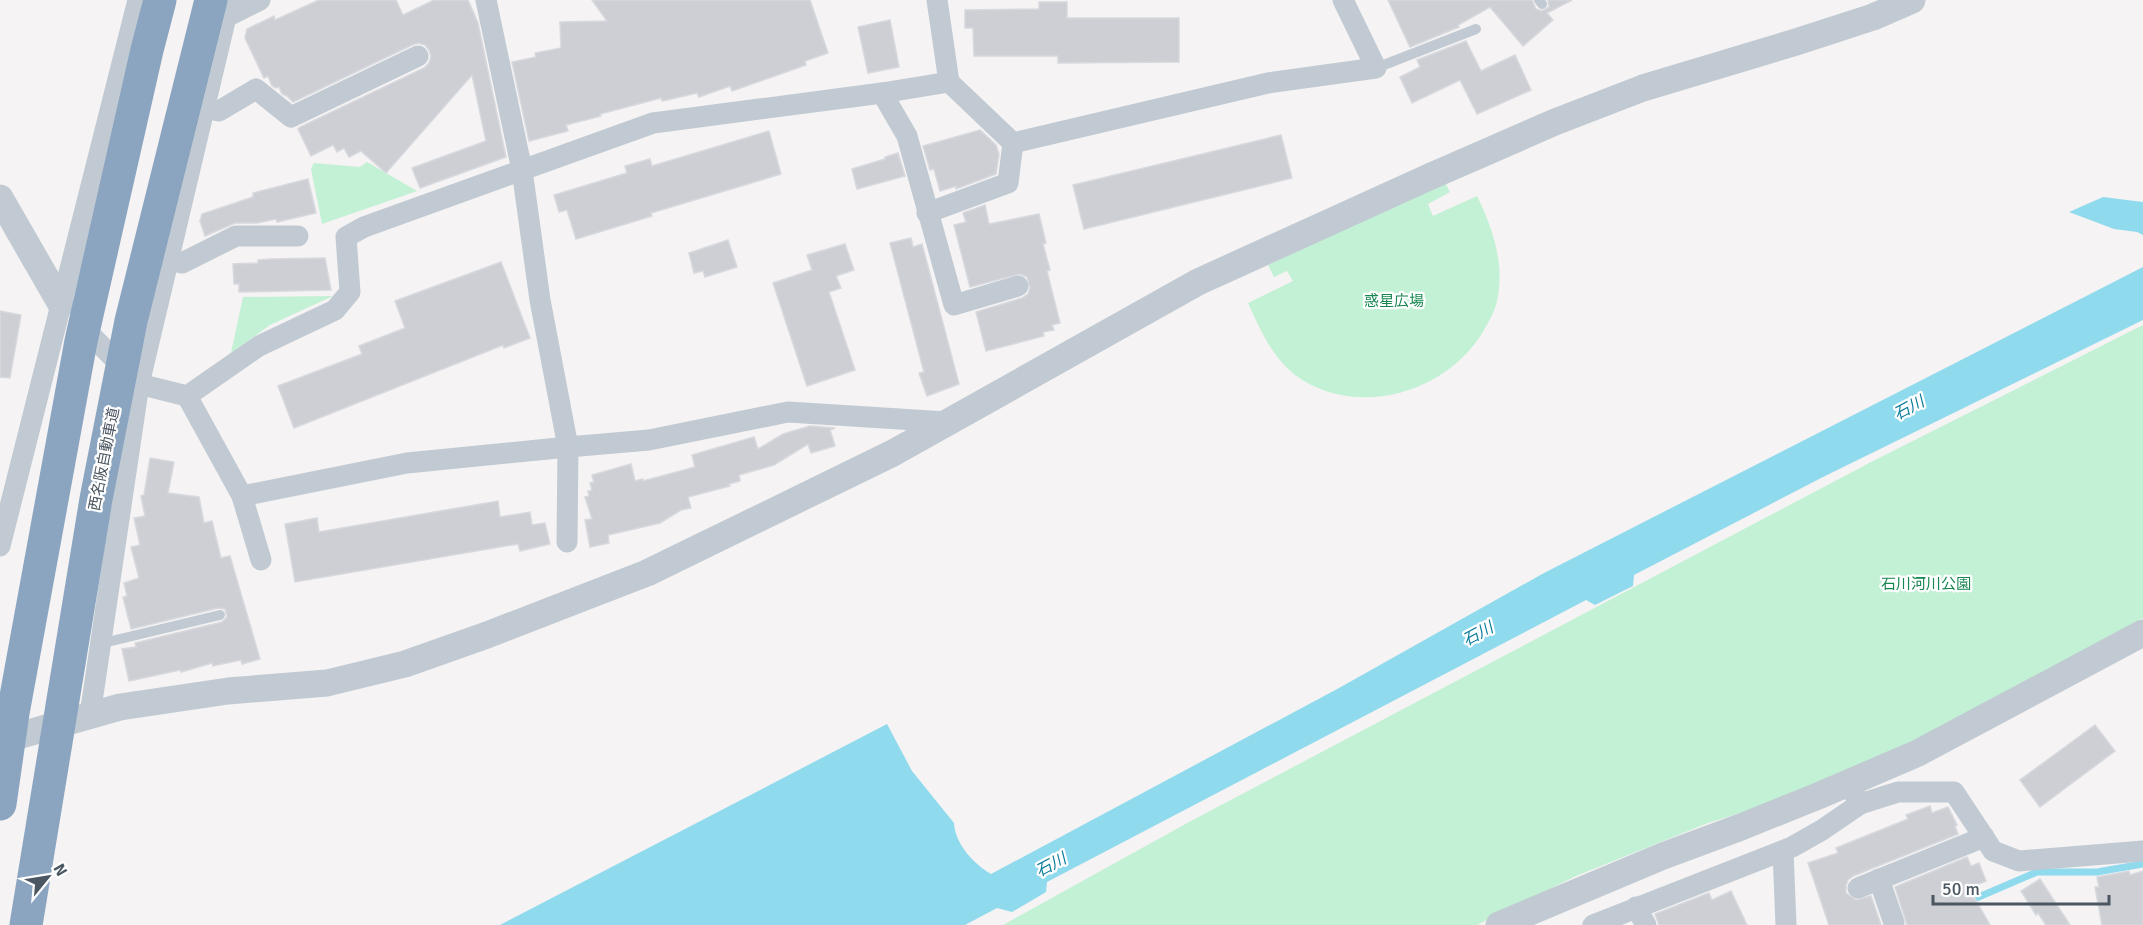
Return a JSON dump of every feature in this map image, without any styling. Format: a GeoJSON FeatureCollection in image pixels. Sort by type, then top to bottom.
{"type":"FeatureCollection","features":[{"type":"Feature","properties":{"kind":"highway"},"geometry":{"type":"LineString","coordinates":[[0,804],[17,690],[81,341],[160,0]]}},
{"type":"Feature","properties":{"kind":"highway","name":"西名阪自動車道"},"geometry":{"type":"LineString","coordinates":[[26,925],[105,455],[132,321],[222,6]]}},
{"type":"Feature","properties":{"kind":"street"},"geometry":{"type":"LineString","coordinates":[[0,546],[138,0]]}},
{"type":"Feature","properties":{"kind":"street"},"geometry":{"type":"LineString","coordinates":[[90,715],[139,384],[204,108],[222,6],[260,0]]}},
{"type":"Feature","properties":{"kind":"street"},"geometry":{"type":"LineString","coordinates":[[486,0],[522,170],[540,300],[568,447],[567,542]]}},
{"type":"Feature","properties":{"kind":"street"},"geometry":{"type":"LineString","coordinates":[[937,0],[949,82],[1013,142]]}},
{"type":"Feature","properties":{"kind":"street"},"geometry":{"type":"LineString","coordinates":[[1013,142],[1268,83],[1376,68],[1343,0]]}},
{"type":"Feature","properties":{"kind":"street"},"geometry":{"type":"LineString","coordinates":[[0,741],[120,706],[228,691],[327,684],[405,664],[647,573],[893,453],[1198,282],[1524,136],[1643,88],[1873,17],[1912,0]]}},
{"type":"Feature","properties":{"kind":"street"},"geometry":{"type":"LineString","coordinates":[[204,108],[219,111],[256,89],[291,117],[418,56]]}},
{"type":"Feature","properties":{"kind":"street"},"geometry":{"type":"LineString","coordinates":[[187,396],[259,346],[335,310],[350,292],[346,237],[364,227],[653,123],[949,82]]}},
{"type":"Feature","properties":{"kind":"street"},"geometry":{"type":"LineString","coordinates":[[882,93],[907,136],[954,305],[1018,286]]}},
{"type":"Feature","properties":{"kind":"street"},"geometry":{"type":"LineString","coordinates":[[927,213],[1008,183],[1013,142]]}},
{"type":"Feature","properties":{"kind":"street"},"geometry":{"type":"LineString","coordinates":[[0,198],[61,304],[139,384],[187,396],[242,496],[261,560]]}},
{"type":"Feature","properties":{"kind":"street"},"geometry":{"type":"LineString","coordinates":[[168,260],[182,264],[236,236],[298,236]]}},
{"type":"Feature","properties":{"kind":"street"},"geometry":{"type":"LineString","coordinates":[[242,496],[407,463],[649,440],[788,412],[947,422]]}},
{"type":"Feature","properties":{"kind":"street"},"geometry":{"type":"LineString","coordinates":[[1593,925],[1641,916],[1822,830],[1854,794],[1918,753],[2143,633]]}},
{"type":"Feature","properties":{"kind":"street"},"geometry":{"type":"LineString","coordinates":[[1498,925],[1663,855],[1741,827],[1854,794],[1954,792],[1993,851],[2019,861],[2143,851]]}},
{"type":"Feature","properties":{"kind":"street"},"geometry":{"type":"LineString","coordinates":[[1858,888],[1984,837]]}},
{"type":"Feature","properties":{"kind":"street"},"geometry":{"type":"LineString","coordinates":[[1783,850],[1786,925]]}},
{"type":"Feature","properties":{"kind":"street"},"geometry":{"type":"LineString","coordinates":[[1879,879],[1894,923]]}},
{"type":"Feature","properties":{"kind":"lane"},"geometry":{"type":"LineString","coordinates":[[1376,68],[1476,28]]}},
{"type":"Feature","properties":{"kind":"lane"},"geometry":{"type":"LineString","coordinates":[[99,644],[220,615]]}},
{"type":"Feature","properties":{"kind":"green space"},"geometry":{"type":"Polygon","coordinates":[[[367,162],[417,191],[322,224],[311,169],[314,163],[360,167],[367,162]]]}},
{"type":"Feature","properties":{"kind":"green space","name":"惑星広場"},"geometry":{"type":"Polygon","coordinates":[[[1444,181],[1450,192],[1428,204],[1433,216],[1477,196],[1496,247],[1500,274],[1496,305],[1492,316],[1468,352],[1448,370],[1424,384],[1399,393],[1372,397],[1345,396],[1319,389],[1295,375],[1273,351],[1248,303],[1293,281],[1287,271],[1274,277],[1268,265],[1444,181]]]}},
{"type":"Feature","properties":{"kind":"green space"},"geometry":{"type":"Polygon","coordinates":[[[333,296],[270,325],[231,353],[243,297],[333,296]]]}},
{"type":"Feature","properties":{"kind":"green space","name":"石川河川公園"},"geometry":{"type":"Polygon","coordinates":[[[2143,325],[2143,618],[2053,668],[1876,761],[1747,811],[1708,823],[1576,876],[1477,925],[1003,925],[1189,822],[1873,461],[2143,325]]]}},
{"type":"Feature","properties":{"kind":"water"},"geometry":{"type":"Polygon","coordinates":[[[2103,197],[2143,202],[2143,235],[2114,229],[2069,212],[2103,197]]]}},
{"type":"Feature","properties":{"kind":"water","name":"石川"},"geometry":{"type":"Polygon","coordinates":[[[2143,267],[2143,320],[1825,476],[1634,575],[1633,586],[1595,605],[1586,600],[1047,882],[1046,892],[1012,912],[997,908],[965,925],[500,925],[887,724],[912,771],[954,823],[955,831],[966,853],[991,874],[1339,688],[1544,573],[2143,267]]]}},
{"type":"Feature","properties":{"kind":"building"},"geometry":{"type":"Polygon","coordinates":[[[319,0],[396,0],[403,15],[434,0],[468,0],[478,23],[506,157],[420,188],[412,168],[486,141],[472,75],[386,173],[361,151],[349,157],[344,148],[337,152],[333,145],[311,156],[298,129],[300,127],[424,68],[431,56],[425,45],[418,43],[412,45],[293,102],[282,94],[279,87],[272,86],[268,76],[264,78],[245,38],[247,29],[274,16],[275,20],[319,0]]]}},
{"type":"Feature","properties":{"kind":"building"},"geometry":{"type":"Polygon","coordinates":[[[592,0],[810,0],[828,53],[805,61],[806,65],[732,91],[730,86],[699,97],[697,93],[662,101],[661,98],[566,125],[568,131],[529,141],[512,62],[536,57],[535,53],[561,48],[560,22],[607,21],[592,0]]]}},
{"type":"Feature","properties":{"kind":"building"},"geometry":{"type":"Polygon","coordinates":[[[1388,0],[1532,0],[1536,9],[1542,11],[1549,7],[1548,0],[1572,0],[1547,13],[1553,20],[1523,46],[1490,7],[1458,25],[1459,27],[1410,47],[1388,0]]]}},
{"type":"Feature","properties":{"kind":"building"},"geometry":{"type":"Polygon","coordinates":[[[1039,2],[1067,2],[1067,18],[1179,18],[1179,62],[1058,63],[1058,56],[974,56],[973,28],[965,28],[965,10],[1039,9],[1039,2]]]}},
{"type":"Feature","properties":{"kind":"building"},"geometry":{"type":"Polygon","coordinates":[[[890,20],[899,67],[868,73],[858,27],[890,20]]]}},
{"type":"Feature","properties":{"kind":"building"},"geometry":{"type":"Polygon","coordinates":[[[1466,41],[1481,71],[1515,55],[1531,90],[1477,114],[1460,80],[1412,103],[1400,77],[1420,67],[1417,60],[1466,41]]]}},
{"type":"Feature","properties":{"kind":"building"},"geometry":{"type":"Polygon","coordinates":[[[980,130],[996,145],[999,154],[996,174],[956,189],[956,186],[940,191],[934,169],[930,170],[923,146],[980,130]]]}},
{"type":"Feature","properties":{"kind":"building"},"geometry":{"type":"Polygon","coordinates":[[[769,131],[781,174],[651,213],[652,216],[576,239],[567,210],[559,212],[554,195],[627,173],[625,166],[650,159],[652,166],[769,131]]]}},
{"type":"Feature","properties":{"kind":"building"},"geometry":{"type":"Polygon","coordinates":[[[1281,135],[1292,178],[1084,229],[1073,185],[1281,135]]]}},
{"type":"Feature","properties":{"kind":"building"},"geometry":{"type":"Polygon","coordinates":[[[898,153],[905,176],[857,189],[852,169],[898,153]]]}},
{"type":"Feature","properties":{"kind":"building"},"geometry":{"type":"Polygon","coordinates":[[[308,179],[316,213],[277,222],[276,219],[257,223],[235,223],[205,236],[200,221],[202,214],[253,197],[253,193],[308,179]]]}},
{"type":"Feature","properties":{"kind":"building"},"geometry":{"type":"Polygon","coordinates":[[[985,205],[989,224],[1039,214],[1046,243],[1043,244],[1050,270],[1047,271],[1060,323],[1052,325],[1054,330],[1043,332],[1044,336],[986,351],[976,312],[1022,298],[1028,294],[1030,288],[1027,277],[1020,274],[970,287],[954,225],[966,222],[963,213],[985,205]]]}},
{"type":"Feature","properties":{"kind":"building"},"geometry":{"type":"Polygon","coordinates":[[[911,238],[913,247],[922,244],[959,384],[927,396],[919,373],[924,372],[890,243],[911,238]]]}},
{"type":"Feature","properties":{"kind":"building"},"geometry":{"type":"Polygon","coordinates":[[[728,240],[737,267],[705,277],[703,271],[694,273],[689,253],[728,240]]]}},
{"type":"Feature","properties":{"kind":"building"},"geometry":{"type":"Polygon","coordinates":[[[845,244],[854,270],[836,276],[841,288],[829,292],[855,370],[807,386],[773,283],[812,270],[807,255],[845,244]]]}},
{"type":"Feature","properties":{"kind":"building"},"geometry":{"type":"Polygon","coordinates":[[[325,258],[331,290],[239,292],[239,284],[234,284],[233,264],[258,263],[258,260],[271,259],[325,258]]]}},
{"type":"Feature","properties":{"kind":"building"},"geometry":{"type":"Polygon","coordinates":[[[501,262],[530,338],[504,348],[503,345],[294,428],[278,386],[362,354],[359,346],[405,328],[395,301],[501,262]]]}},
{"type":"Feature","properties":{"kind":"building"},"geometry":{"type":"Polygon","coordinates":[[[0,311],[21,315],[10,378],[0,377],[0,311]]]}},
{"type":"Feature","properties":{"kind":"building"},"geometry":{"type":"Polygon","coordinates":[[[810,426],[835,428],[830,430],[835,446],[811,453],[808,444],[774,465],[739,475],[740,481],[729,484],[730,486],[688,497],[691,508],[681,510],[660,523],[608,535],[609,543],[590,547],[585,520],[592,519],[585,497],[589,496],[588,491],[592,490],[590,483],[594,482],[592,475],[631,464],[635,481],[643,479],[643,481],[695,467],[692,455],[754,437],[758,449],[783,434],[810,426]]]}},
{"type":"Feature","properties":{"kind":"building"},"geometry":{"type":"Polygon","coordinates":[[[150,458],[174,462],[168,493],[199,497],[204,523],[212,521],[221,558],[230,556],[260,659],[242,664],[241,660],[213,666],[212,663],[181,672],[180,670],[129,681],[122,649],[136,647],[135,643],[222,622],[227,617],[225,609],[218,608],[131,629],[123,597],[127,596],[124,583],[139,578],[131,547],[140,545],[134,518],[145,516],[141,496],[144,495],[150,458]]]}},
{"type":"Feature","properties":{"kind":"building"},"geometry":{"type":"Polygon","coordinates":[[[498,501],[500,517],[530,512],[532,525],[545,523],[550,544],[520,551],[518,544],[295,582],[285,524],[317,518],[319,532],[498,501]]]}},
{"type":"Feature","properties":{"kind":"building"},"geometry":{"type":"Polygon","coordinates":[[[2095,725],[2115,751],[2040,807],[2020,780],[2095,725]]]}},
{"type":"Feature","properties":{"kind":"building"},"geometry":{"type":"Polygon","coordinates":[[[1930,806],[1932,813],[1948,807],[1957,825],[1955,826],[1958,834],[1848,880],[1846,893],[1856,900],[1871,896],[1881,925],[1829,925],[1808,863],[1838,853],[1836,848],[1908,819],[1906,815],[1930,806]]]}},
{"type":"Feature","properties":{"kind":"building"},"geometry":{"type":"Polygon","coordinates":[[[1967,857],[1971,866],[1979,863],[1986,881],[1969,888],[1990,925],[1907,925],[1895,887],[1967,857]]]}},
{"type":"Feature","properties":{"kind":"building"},"geometry":{"type":"Polygon","coordinates":[[[2129,871],[2130,875],[2143,871],[2143,925],[2102,925],[2095,887],[2099,887],[2097,877],[2129,871]]]}},
{"type":"Feature","properties":{"kind":"building"},"geometry":{"type":"Polygon","coordinates":[[[2040,879],[2070,925],[2046,925],[2038,913],[2036,915],[2021,891],[2040,879]]]}},
{"type":"Feature","properties":{"kind":"building"},"geometry":{"type":"Polygon","coordinates":[[[1731,891],[1747,925],[1659,925],[1655,914],[1709,893],[1712,900],[1731,891]]]}},
{"type":"Feature","properties":{"kind":"waterway"},"geometry":{"type":"LineString","coordinates":[[1967,902],[2037,872],[2097,872],[2143,864]]}}]}
